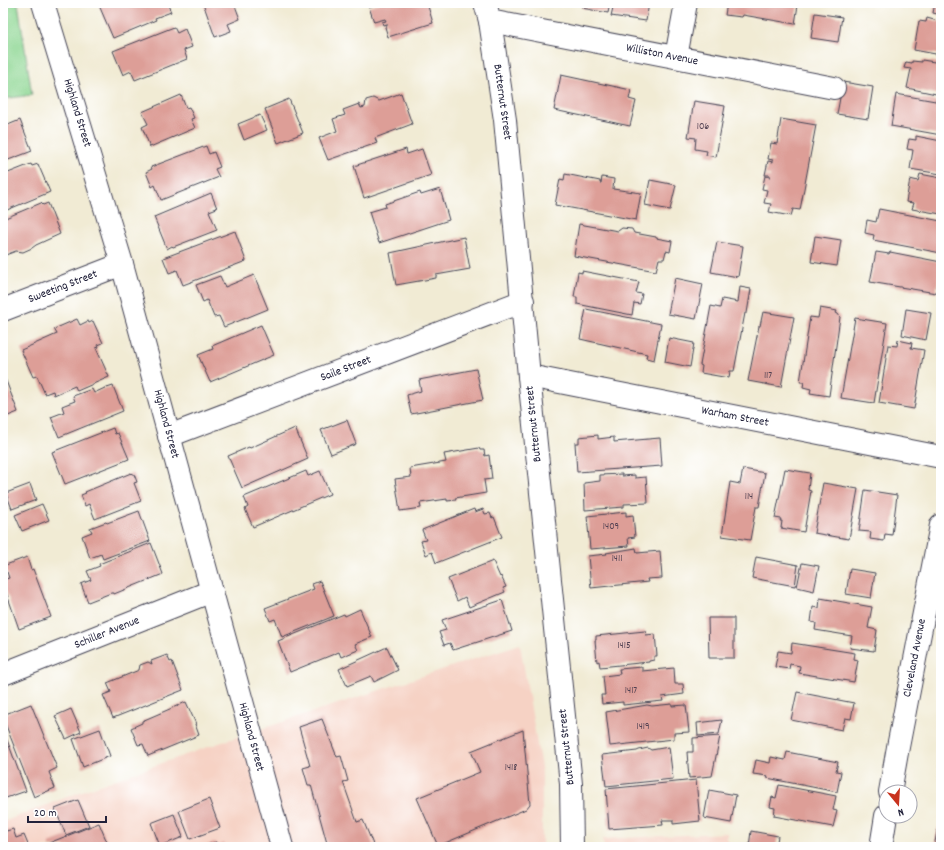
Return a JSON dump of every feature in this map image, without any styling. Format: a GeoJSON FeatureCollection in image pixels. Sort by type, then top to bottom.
{"type":"FeatureCollection","features":[{"type":"Feature","properties":{"kind":"street","name":"Highland Street"},"geometry":{"type":"LineString","coordinates":[[44,3],[122,264],[282,847]]}},
{"type":"Feature","properties":{"kind":"street"},"geometry":{"type":"LineString","coordinates":[[676,58],[686,3]]}},
{"type":"Feature","properties":{"kind":"street","name":"Williston Avenue"},"geometry":{"type":"LineString","coordinates":[[487,12],[676,58],[834,88]]}},
{"type":"Feature","properties":{"kind":"street","name":"Butternut Street"},"geometry":{"type":"LineString","coordinates":[[487,12],[505,120],[529,376],[571,784],[572,847]]}},
{"type":"Feature","properties":{"kind":"street","name":"Sweeting Street"},"geometry":{"type":"LineString","coordinates":[[3,310],[122,264]]}},
{"type":"Feature","properties":{"kind":"street","name":"Saile Street"},"geometry":{"type":"LineString","coordinates":[[169,436],[522,301]]}},
{"type":"Feature","properties":{"kind":"street","name":"Warham Street"},"geometry":{"type":"LineString","coordinates":[[529,376],[941,457]]}},
{"type":"Feature","properties":{"kind":"street","name":"Cleveland Avenue"},"geometry":{"type":"LineString","coordinates":[[891,784],[941,525]]}},
{"type":"Feature","properties":{"kind":"street","name":"Schiller Avenue"},"geometry":{"type":"LineString","coordinates":[[3,674],[212,591]]}},
{"type":"Feature","properties":{"kind":"street"},"geometry":{"type":"LineString","coordinates":[[881,847],[885,824]]}},
{"type":"Feature","properties":{"kind":"shaded area"},"geometry":{"type":"Polygon","coordinates":[[[520,644],[542,773],[542,847],[3,847],[3,822],[80,792],[222,742],[520,644]]]}},
{"type":"Feature","properties":{"kind":"shaded area"},"geometry":{"type":"Polygon","coordinates":[[[727,833],[727,847],[604,847],[603,839],[727,833]]]}},
{"type":"Feature","properties":{"kind":"green space"},"geometry":{"type":"Polygon","coordinates":[[[3,3],[18,3],[32,95],[3,99],[3,3]]]}},
{"type":"Feature","properties":{"kind":"building"},"geometry":{"type":"Polygon","coordinates":[[[98,3],[167,3],[171,12],[113,38],[98,3]]]}},
{"type":"Feature","properties":{"kind":"building"},"geometry":{"type":"Polygon","coordinates":[[[203,3],[234,3],[240,19],[228,24],[231,31],[215,37],[203,3]]]}},
{"type":"Feature","properties":{"kind":"building"},"geometry":{"type":"Polygon","coordinates":[[[380,3],[427,3],[433,23],[388,37],[385,27],[387,24],[383,25],[382,22],[386,21],[385,19],[374,22],[369,7],[380,3]]]}},
{"type":"Feature","properties":{"kind":"building"},"geometry":{"type":"Polygon","coordinates":[[[583,3],[610,3],[608,13],[582,8],[583,3]]]}},
{"type":"Feature","properties":{"kind":"building"},"geometry":{"type":"Polygon","coordinates":[[[614,3],[649,3],[646,21],[611,16],[614,3]]]}},
{"type":"Feature","properties":{"kind":"building"},"geometry":{"type":"Polygon","coordinates":[[[727,3],[788,3],[798,5],[795,24],[743,15],[742,17],[725,15],[727,3]]]}},
{"type":"Feature","properties":{"kind":"building"},"geometry":{"type":"Polygon","coordinates":[[[935,3],[941,3],[941,15],[933,13],[935,3]]]}},
{"type":"Feature","properties":{"kind":"building"},"geometry":{"type":"Polygon","coordinates":[[[815,13],[842,17],[838,42],[811,38],[815,13]]]}},
{"type":"Feature","properties":{"kind":"building"},"geometry":{"type":"Polygon","coordinates":[[[927,18],[941,22],[941,55],[914,50],[919,21],[926,22],[927,18]]]}},
{"type":"Feature","properties":{"kind":"building"},"geometry":{"type":"Polygon","coordinates":[[[174,27],[177,33],[185,29],[192,47],[184,50],[187,59],[135,80],[131,71],[123,75],[113,51],[174,27]]]}},
{"type":"Feature","properties":{"kind":"building"},"geometry":{"type":"Polygon","coordinates":[[[922,60],[941,63],[941,95],[907,88],[911,69],[904,68],[906,62],[922,62],[922,60]]]}},
{"type":"Feature","properties":{"kind":"building"},"geometry":{"type":"Polygon","coordinates":[[[561,75],[631,90],[629,99],[636,101],[630,126],[554,110],[561,75]]]}},
{"type":"Feature","properties":{"kind":"building"},"geometry":{"type":"Polygon","coordinates":[[[843,82],[873,87],[868,119],[837,114],[843,82]]]}},
{"type":"Feature","properties":{"kind":"building"},"geometry":{"type":"Polygon","coordinates":[[[401,93],[412,124],[375,138],[377,143],[328,160],[319,138],[337,131],[333,119],[345,115],[343,110],[359,104],[361,108],[365,107],[366,100],[373,98],[379,101],[401,93]]]}},
{"type":"Feature","properties":{"kind":"building"},"geometry":{"type":"Polygon","coordinates":[[[896,94],[941,102],[941,135],[891,126],[896,94]]]}},
{"type":"Feature","properties":{"kind":"building"},"geometry":{"type":"Polygon","coordinates":[[[181,95],[186,108],[189,107],[194,118],[191,119],[195,128],[150,147],[142,127],[148,124],[142,112],[181,95]]]}},
{"type":"Feature","properties":{"kind":"building"},"geometry":{"type":"Polygon","coordinates":[[[289,99],[303,133],[278,143],[265,109],[289,99]]]}},
{"type":"Feature","properties":{"kind":"building"},"geometry":{"type":"Polygon","coordinates":[[[694,101],[725,106],[716,157],[706,155],[707,151],[695,149],[696,138],[688,137],[694,101]]]}},
{"type":"Feature","properties":{"kind":"building"},"geometry":{"type":"Polygon","coordinates":[[[260,115],[267,130],[244,140],[238,124],[260,115]]]}},
{"type":"Feature","properties":{"kind":"building"},"geometry":{"type":"Polygon","coordinates":[[[781,119],[816,125],[800,210],[793,209],[791,216],[769,212],[771,204],[764,203],[767,190],[762,189],[765,176],[770,177],[770,175],[765,175],[768,161],[773,162],[773,160],[768,159],[771,143],[777,144],[781,119]]]}},
{"type":"Feature","properties":{"kind":"building"},"geometry":{"type":"Polygon","coordinates":[[[20,120],[32,151],[3,162],[3,127],[20,120]]]}},
{"type":"Feature","properties":{"kind":"building"},"geometry":{"type":"Polygon","coordinates":[[[916,136],[941,141],[941,174],[910,169],[913,150],[907,149],[909,139],[916,140],[916,136]]]}},
{"type":"Feature","properties":{"kind":"building"},"geometry":{"type":"Polygon","coordinates":[[[206,146],[209,154],[214,152],[220,167],[215,169],[219,177],[161,200],[155,185],[152,187],[146,172],[152,169],[151,167],[206,146]]]}},
{"type":"Feature","properties":{"kind":"building"},"geometry":{"type":"Polygon","coordinates":[[[406,149],[407,154],[422,149],[431,175],[364,198],[354,166],[406,149]]]}},
{"type":"Feature","properties":{"kind":"building"},"geometry":{"type":"Polygon","coordinates":[[[31,164],[32,166],[38,164],[50,192],[7,210],[3,201],[3,175],[31,164]]]}},
{"type":"Feature","properties":{"kind":"building"},"geometry":{"type":"Polygon","coordinates":[[[565,174],[600,181],[600,183],[602,177],[614,179],[613,189],[641,193],[636,220],[555,205],[560,179],[564,180],[565,174]]]}},
{"type":"Feature","properties":{"kind":"building"},"geometry":{"type":"Polygon","coordinates":[[[920,174],[941,178],[941,214],[912,209],[914,203],[906,202],[910,179],[918,181],[920,174]]]}},
{"type":"Feature","properties":{"kind":"building"},"geometry":{"type":"Polygon","coordinates":[[[650,180],[676,185],[670,210],[645,205],[650,180]]]}},
{"type":"Feature","properties":{"kind":"building"},"geometry":{"type":"Polygon","coordinates":[[[440,189],[449,220],[379,243],[369,212],[386,207],[385,204],[420,192],[421,195],[440,189]]]}},
{"type":"Feature","properties":{"kind":"building"},"geometry":{"type":"Polygon","coordinates":[[[211,193],[217,208],[209,211],[217,230],[167,249],[154,217],[211,193]]]}},
{"type":"Feature","properties":{"kind":"building"},"geometry":{"type":"Polygon","coordinates":[[[41,203],[43,205],[48,203],[60,234],[23,252],[16,251],[3,256],[3,219],[41,203]]]}},
{"type":"Feature","properties":{"kind":"building"},"geometry":{"type":"Polygon","coordinates":[[[879,209],[941,221],[941,253],[873,240],[874,235],[865,233],[867,220],[876,222],[879,209]]]}},
{"type":"Feature","properties":{"kind":"building"},"geometry":{"type":"Polygon","coordinates":[[[579,224],[618,231],[622,228],[632,229],[634,233],[672,241],[670,252],[666,251],[664,259],[659,259],[656,271],[574,256],[579,224]]]}},
{"type":"Feature","properties":{"kind":"building"},"geometry":{"type":"Polygon","coordinates":[[[235,231],[246,261],[183,285],[177,270],[169,273],[163,258],[235,231]]]}},
{"type":"Feature","properties":{"kind":"building"},"geometry":{"type":"Polygon","coordinates":[[[815,236],[841,240],[837,266],[811,262],[815,236]]]}},
{"type":"Feature","properties":{"kind":"building"},"geometry":{"type":"Polygon","coordinates":[[[464,237],[470,269],[436,275],[436,278],[396,285],[390,253],[464,237]]]}},
{"type":"Feature","properties":{"kind":"building"},"geometry":{"type":"Polygon","coordinates":[[[717,242],[743,246],[738,277],[711,272],[717,242]]]}},
{"type":"Feature","properties":{"kind":"building"},"geometry":{"type":"Polygon","coordinates":[[[876,252],[889,254],[890,252],[941,262],[936,293],[870,282],[876,252]]]}},
{"type":"Feature","properties":{"kind":"building"},"geometry":{"type":"Polygon","coordinates":[[[582,271],[639,282],[636,293],[642,294],[640,304],[634,303],[632,315],[577,304],[577,297],[574,297],[578,272],[582,273],[582,271]]]}},
{"type":"Feature","properties":{"kind":"building"},"geometry":{"type":"Polygon","coordinates":[[[254,275],[268,309],[224,327],[219,316],[214,317],[207,300],[203,302],[196,285],[220,276],[225,287],[254,275]]]}},
{"type":"Feature","properties":{"kind":"building"},"geometry":{"type":"Polygon","coordinates":[[[675,278],[703,284],[696,319],[668,314],[675,278]]]}},
{"type":"Feature","properties":{"kind":"building"},"geometry":{"type":"Polygon","coordinates":[[[740,287],[751,289],[734,371],[730,371],[729,378],[701,373],[702,366],[700,365],[711,306],[720,308],[722,299],[738,302],[740,287]]]}},
{"type":"Feature","properties":{"kind":"building"},"geometry":{"type":"Polygon","coordinates":[[[820,308],[837,311],[836,313],[840,317],[829,396],[810,393],[811,389],[803,387],[804,382],[800,382],[810,317],[818,318],[820,308]]]}},
{"type":"Feature","properties":{"kind":"building"},"geometry":{"type":"Polygon","coordinates":[[[586,309],[661,324],[654,360],[646,358],[647,354],[580,339],[586,309]]]}},
{"type":"Feature","properties":{"kind":"building"},"geometry":{"type":"Polygon","coordinates":[[[906,309],[931,313],[926,340],[902,335],[906,309]]]}},
{"type":"Feature","properties":{"kind":"building"},"geometry":{"type":"Polygon","coordinates":[[[763,312],[794,317],[781,387],[748,381],[763,312]]]}},
{"type":"Feature","properties":{"kind":"building"},"geometry":{"type":"Polygon","coordinates":[[[855,318],[887,323],[874,403],[841,398],[855,318]]]}},
{"type":"Feature","properties":{"kind":"building"},"geometry":{"type":"Polygon","coordinates":[[[77,319],[80,325],[88,321],[89,323],[93,321],[103,343],[98,345],[99,347],[96,348],[109,377],[77,391],[75,386],[54,395],[53,391],[45,394],[37,376],[33,377],[21,350],[57,334],[54,329],[77,319]]]}},
{"type":"Feature","properties":{"kind":"building"},"geometry":{"type":"Polygon","coordinates":[[[261,325],[274,355],[210,382],[198,355],[213,349],[212,346],[261,325]]]}},
{"type":"Feature","properties":{"kind":"building"},"geometry":{"type":"Polygon","coordinates":[[[669,338],[694,343],[690,367],[665,362],[669,338]]]}},
{"type":"Feature","properties":{"kind":"building"},"geometry":{"type":"Polygon","coordinates":[[[898,340],[912,343],[911,348],[924,350],[914,409],[879,403],[888,345],[897,346],[898,340]]]}},
{"type":"Feature","properties":{"kind":"building"},"geometry":{"type":"Polygon","coordinates":[[[476,369],[483,400],[411,414],[407,395],[421,391],[419,380],[476,369]]]}},
{"type":"Feature","properties":{"kind":"building"},"geometry":{"type":"Polygon","coordinates":[[[3,373],[18,412],[3,418],[3,373]]]}},
{"type":"Feature","properties":{"kind":"building"},"geometry":{"type":"Polygon","coordinates":[[[113,386],[123,411],[59,437],[51,417],[64,412],[62,406],[75,401],[73,396],[92,389],[94,393],[113,386]]]}},
{"type":"Feature","properties":{"kind":"building"},"geometry":{"type":"Polygon","coordinates":[[[347,420],[356,444],[331,454],[321,430],[347,420]]]}},
{"type":"Feature","properties":{"kind":"building"},"geometry":{"type":"Polygon","coordinates":[[[113,428],[115,434],[118,433],[129,459],[65,484],[52,452],[113,428]]]}},
{"type":"Feature","properties":{"kind":"building"},"geometry":{"type":"Polygon","coordinates":[[[295,428],[308,459],[242,488],[228,456],[295,428]]]}},
{"type":"Feature","properties":{"kind":"building"},"geometry":{"type":"Polygon","coordinates":[[[598,435],[598,439],[614,437],[614,442],[660,438],[662,466],[577,472],[575,443],[579,443],[579,437],[598,435]]]}},
{"type":"Feature","properties":{"kind":"building"},"geometry":{"type":"Polygon","coordinates":[[[479,448],[480,450],[484,450],[485,456],[489,455],[492,479],[484,480],[486,493],[455,498],[456,500],[447,501],[447,499],[420,503],[421,508],[400,511],[395,479],[411,477],[410,468],[446,462],[444,454],[479,448]]]}},
{"type":"Feature","properties":{"kind":"building"},"geometry":{"type":"Polygon","coordinates":[[[743,469],[765,473],[759,507],[756,507],[750,540],[722,536],[730,482],[740,484],[743,469]]]}},
{"type":"Feature","properties":{"kind":"building"},"geometry":{"type":"Polygon","coordinates":[[[785,469],[810,473],[808,490],[811,491],[804,532],[781,528],[781,519],[775,518],[785,469]]]}},
{"type":"Feature","properties":{"kind":"building"},"geometry":{"type":"Polygon","coordinates":[[[306,471],[308,476],[320,471],[330,494],[253,527],[245,509],[248,507],[244,497],[306,471]]]}},
{"type":"Feature","properties":{"kind":"building"},"geometry":{"type":"Polygon","coordinates":[[[131,473],[134,474],[137,482],[134,483],[141,501],[95,519],[89,504],[85,506],[81,495],[131,473]]]}},
{"type":"Feature","properties":{"kind":"building"},"geometry":{"type":"Polygon","coordinates":[[[622,474],[622,476],[635,475],[635,478],[646,477],[648,503],[624,504],[624,507],[585,510],[584,483],[600,481],[600,475],[622,474]]]}},
{"type":"Feature","properties":{"kind":"building"},"geometry":{"type":"Polygon","coordinates":[[[823,483],[858,489],[849,539],[814,533],[823,483]]]}},
{"type":"Feature","properties":{"kind":"building"},"geometry":{"type":"Polygon","coordinates":[[[30,484],[36,500],[12,509],[6,493],[30,484]]]}},
{"type":"Feature","properties":{"kind":"building"},"geometry":{"type":"Polygon","coordinates":[[[865,490],[897,495],[892,535],[885,534],[884,541],[870,539],[871,532],[859,531],[865,490]]]}},
{"type":"Feature","properties":{"kind":"building"},"geometry":{"type":"Polygon","coordinates":[[[42,504],[49,520],[22,531],[15,515],[42,504]]]}},
{"type":"Feature","properties":{"kind":"building"},"geometry":{"type":"Polygon","coordinates":[[[474,509],[475,512],[483,509],[485,514],[490,513],[492,518],[494,517],[502,537],[436,563],[432,552],[426,555],[421,541],[426,540],[422,530],[474,509]]]}},
{"type":"Feature","properties":{"kind":"building"},"geometry":{"type":"Polygon","coordinates":[[[139,511],[150,541],[103,559],[101,554],[90,558],[82,536],[92,532],[90,528],[139,511]]]}},
{"type":"Feature","properties":{"kind":"building"},"geometry":{"type":"Polygon","coordinates":[[[626,512],[626,516],[633,515],[635,537],[628,538],[629,546],[590,549],[587,516],[626,512]]]}},
{"type":"Feature","properties":{"kind":"building"},"geometry":{"type":"Polygon","coordinates":[[[151,543],[163,574],[114,594],[111,593],[88,602],[81,584],[91,580],[87,571],[100,566],[99,564],[151,543]]]}},
{"type":"Feature","properties":{"kind":"building"},"geometry":{"type":"Polygon","coordinates":[[[636,548],[637,553],[660,551],[662,578],[647,579],[648,582],[591,588],[588,556],[636,548]]]}},
{"type":"Feature","properties":{"kind":"building"},"geometry":{"type":"Polygon","coordinates":[[[27,557],[51,617],[19,629],[3,583],[3,580],[9,578],[7,572],[3,574],[3,566],[27,557]]]}},
{"type":"Feature","properties":{"kind":"building"},"geometry":{"type":"Polygon","coordinates":[[[756,557],[798,565],[795,586],[752,578],[756,557]]]}},
{"type":"Feature","properties":{"kind":"building"},"geometry":{"type":"Polygon","coordinates":[[[493,561],[506,587],[503,588],[505,592],[469,607],[465,597],[457,601],[448,579],[493,561]]]}},
{"type":"Feature","properties":{"kind":"building"},"geometry":{"type":"Polygon","coordinates":[[[802,563],[819,566],[814,591],[797,587],[802,563]]]}},
{"type":"Feature","properties":{"kind":"building"},"geometry":{"type":"Polygon","coordinates":[[[850,569],[875,573],[871,598],[846,594],[850,569]]]}},
{"type":"Feature","properties":{"kind":"building"},"geometry":{"type":"Polygon","coordinates":[[[320,581],[334,616],[282,637],[275,619],[270,621],[265,608],[314,589],[312,584],[320,581]]]}},
{"type":"Feature","properties":{"kind":"building"},"geometry":{"type":"Polygon","coordinates":[[[820,598],[872,607],[868,628],[877,630],[874,651],[850,648],[852,636],[815,630],[816,623],[811,622],[813,607],[819,608],[820,598]]]}},
{"type":"Feature","properties":{"kind":"building"},"geometry":{"type":"Polygon","coordinates":[[[502,600],[512,631],[453,650],[450,643],[444,645],[439,632],[446,630],[442,620],[502,600]]]}},
{"type":"Feature","properties":{"kind":"building"},"geometry":{"type":"Polygon","coordinates":[[[360,609],[372,637],[355,644],[358,650],[341,657],[339,652],[290,672],[278,641],[360,609]]]}},
{"type":"Feature","properties":{"kind":"building"},"geometry":{"type":"Polygon","coordinates":[[[708,618],[734,618],[734,658],[709,658],[708,618]]]}},
{"type":"Feature","properties":{"kind":"building"},"geometry":{"type":"Polygon","coordinates":[[[645,631],[646,635],[655,634],[657,656],[654,656],[654,660],[649,662],[600,667],[599,661],[597,662],[596,636],[645,631]]]}},
{"type":"Feature","properties":{"kind":"building"},"geometry":{"type":"Polygon","coordinates":[[[792,643],[855,653],[854,659],[858,660],[854,682],[799,673],[800,666],[790,664],[789,669],[775,667],[778,651],[791,653],[792,643]]]}},
{"type":"Feature","properties":{"kind":"building"},"geometry":{"type":"Polygon","coordinates":[[[387,647],[398,670],[374,682],[371,676],[347,686],[339,669],[387,647]]]}},
{"type":"Feature","properties":{"kind":"building"},"geometry":{"type":"Polygon","coordinates":[[[167,655],[170,662],[172,661],[183,690],[113,718],[103,695],[111,692],[107,683],[139,670],[140,665],[148,662],[152,664],[151,661],[167,655]]]}},
{"type":"Feature","properties":{"kind":"building"},"geometry":{"type":"Polygon","coordinates":[[[642,667],[642,671],[674,668],[675,684],[683,684],[684,694],[662,697],[663,701],[623,705],[623,702],[602,704],[601,695],[605,695],[603,676],[620,674],[619,669],[642,667]]]}},
{"type":"Feature","properties":{"kind":"building"},"geometry":{"type":"Polygon","coordinates":[[[797,692],[854,703],[851,719],[845,718],[842,730],[791,720],[797,692]]]}},
{"type":"Feature","properties":{"kind":"building"},"geometry":{"type":"Polygon","coordinates":[[[186,702],[196,724],[199,735],[148,756],[143,744],[138,745],[131,728],[142,723],[142,721],[186,702]]]}},
{"type":"Feature","properties":{"kind":"building"},"geometry":{"type":"Polygon","coordinates":[[[31,704],[57,768],[49,772],[55,788],[34,797],[3,718],[3,715],[31,704]]]}},
{"type":"Feature","properties":{"kind":"building"},"geometry":{"type":"Polygon","coordinates":[[[672,704],[672,706],[686,705],[689,732],[674,733],[674,739],[610,746],[606,712],[647,705],[672,704]]]}},
{"type":"Feature","properties":{"kind":"building"},"geometry":{"type":"Polygon","coordinates":[[[71,709],[81,732],[66,739],[55,716],[71,709]]]}},
{"type":"Feature","properties":{"kind":"building"},"geometry":{"type":"Polygon","coordinates":[[[322,719],[337,757],[341,756],[348,781],[343,782],[357,822],[363,820],[374,847],[328,847],[311,785],[308,785],[303,768],[310,766],[299,727],[322,719]]]}},
{"type":"Feature","properties":{"kind":"building"},"geometry":{"type":"Polygon","coordinates":[[[722,720],[719,734],[698,736],[697,723],[722,720]]]}},
{"type":"Feature","properties":{"kind":"building"},"geometry":{"type":"Polygon","coordinates":[[[3,729],[26,791],[3,799],[3,729]]]}},
{"type":"Feature","properties":{"kind":"building"},"geometry":{"type":"Polygon","coordinates":[[[100,729],[110,756],[83,767],[73,739],[100,729]]]}},
{"type":"Feature","properties":{"kind":"building"},"geometry":{"type":"Polygon","coordinates":[[[523,730],[530,804],[526,809],[438,846],[417,798],[480,772],[471,751],[523,730]]]}},
{"type":"Feature","properties":{"kind":"building"},"geometry":{"type":"Polygon","coordinates":[[[720,736],[712,776],[689,778],[687,752],[693,752],[693,738],[720,736]]]}},
{"type":"Feature","properties":{"kind":"building"},"geometry":{"type":"Polygon","coordinates":[[[669,747],[673,779],[606,786],[602,755],[637,751],[648,748],[651,750],[669,747]]]}},
{"type":"Feature","properties":{"kind":"building"},"geometry":{"type":"Polygon","coordinates":[[[787,752],[838,762],[836,771],[841,772],[837,792],[753,774],[756,760],[770,763],[771,757],[785,760],[787,752]]]}},
{"type":"Feature","properties":{"kind":"building"},"geometry":{"type":"Polygon","coordinates":[[[696,780],[700,821],[673,824],[673,820],[662,820],[663,825],[609,829],[606,789],[696,780]]]}},
{"type":"Feature","properties":{"kind":"building"},"geometry":{"type":"Polygon","coordinates":[[[779,785],[836,796],[833,810],[837,811],[833,827],[774,816],[775,808],[770,807],[772,797],[776,798],[779,785]]]}},
{"type":"Feature","properties":{"kind":"building"},"geometry":{"type":"Polygon","coordinates":[[[709,790],[736,795],[731,823],[704,818],[709,790]]]}},
{"type":"Feature","properties":{"kind":"building"},"geometry":{"type":"Polygon","coordinates":[[[209,799],[220,828],[190,839],[179,811],[209,799]]]}},
{"type":"Feature","properties":{"kind":"building"},"geometry":{"type":"Polygon","coordinates":[[[78,800],[89,826],[66,835],[55,809],[78,800]]]}},
{"type":"Feature","properties":{"kind":"building"},"geometry":{"type":"Polygon","coordinates":[[[174,814],[183,837],[160,846],[151,823],[174,814]]]}},
{"type":"Feature","properties":{"kind":"building"},"geometry":{"type":"Polygon","coordinates":[[[99,823],[109,847],[50,847],[49,843],[99,823]]]}},
{"type":"Feature","properties":{"kind":"building"},"geometry":{"type":"Polygon","coordinates":[[[938,827],[941,827],[941,847],[934,847],[938,827]]]}},
{"type":"Feature","properties":{"kind":"building"},"geometry":{"type":"Polygon","coordinates":[[[13,829],[16,838],[24,835],[29,847],[3,847],[3,832],[13,829]]]}},
{"type":"Feature","properties":{"kind":"building"},"geometry":{"type":"Polygon","coordinates":[[[751,831],[778,836],[776,847],[749,847],[751,831]]]}},
{"type":"Feature","properties":{"kind":"building"},"geometry":{"type":"Polygon","coordinates":[[[216,842],[217,846],[224,843],[226,847],[201,847],[216,842]]]}}]}
